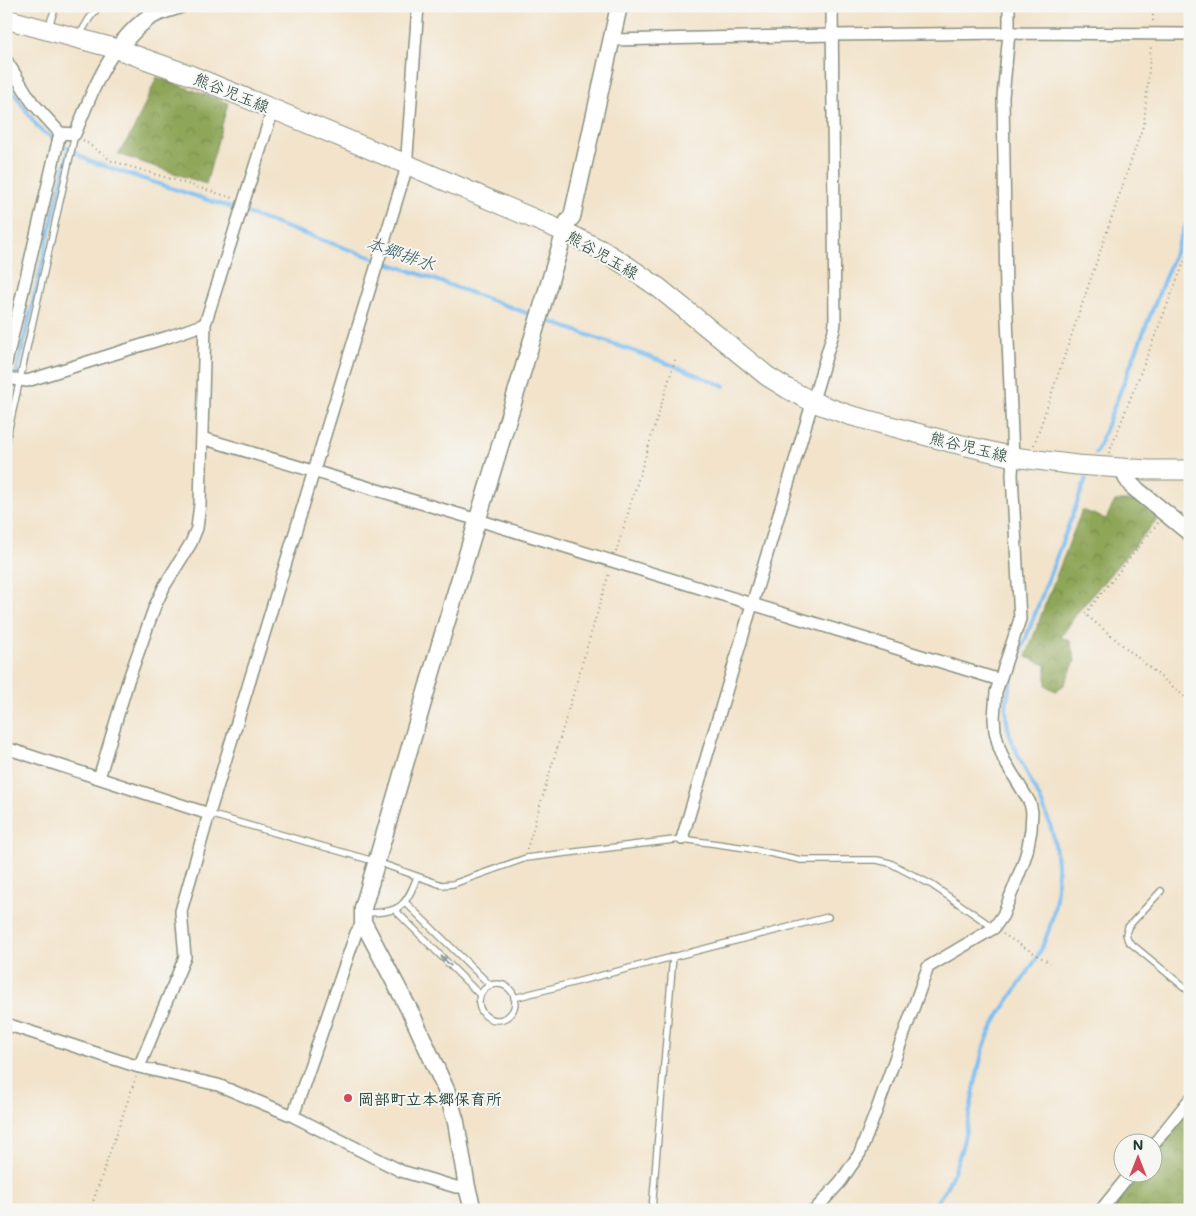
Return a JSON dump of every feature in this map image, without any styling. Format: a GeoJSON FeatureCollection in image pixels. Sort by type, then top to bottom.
{"type":"FeatureCollection","features":[{"type":"Feature","properties":{"kind":"main road","name":"熊谷児玉線"},"geometry":{"type":"LineString","coordinates":[[6,19],[117,49],[190,75],[565,232],[603,251],[627,266],[659,288],[767,376],[813,402],[849,415],[962,445],[1021,458],[1116,468],[1190,470]]}},
{"type":"Feature","properties":{"kind":"street"},"geometry":{"type":"LineString","coordinates":[[6,60],[32,102],[60,133],[75,134],[90,98],[110,58],[117,49],[139,24],[163,11],[178,6]]}},
{"type":"Feature","properties":{"kind":"street"},"geometry":{"type":"LineString","coordinates":[[139,1067],[185,958],[181,912],[209,814],[405,173],[418,6]]}},
{"type":"Feature","properties":{"kind":"street"},"geometry":{"type":"LineString","coordinates":[[293,1116],[356,932],[363,918],[364,908],[440,644],[568,221],[572,217],[619,6]]}},
{"type":"Feature","properties":{"kind":"street"},"geometry":{"type":"LineString","coordinates":[[682,839],[834,330],[832,6]]}},
{"type":"Feature","properties":{"kind":"street"},"geometry":{"type":"LineString","coordinates":[[815,1210],[842,1181],[860,1153],[928,967],[994,928],[1003,915],[1023,864],[1032,822],[1030,803],[1004,760],[999,747],[994,718],[996,692],[1020,619],[1012,475],[1021,458],[1006,294],[1003,96],[1009,6]]}},
{"type":"Feature","properties":{"kind":"street"},"geometry":{"type":"LineString","coordinates":[[612,40],[1008,33],[1190,34]]}},
{"type":"Feature","properties":{"kind":"street"},"geometry":{"type":"LineString","coordinates":[[99,778],[128,681],[155,606],[165,585],[191,543],[196,528],[200,504],[204,324],[273,109]]}},
{"type":"Feature","properties":{"kind":"street"},"geometry":{"type":"LineString","coordinates":[[6,363],[60,133]]}},
{"type":"Feature","properties":{"kind":"street"},"geometry":{"type":"LineString","coordinates":[[6,378],[27,381],[204,324]]}},
{"type":"Feature","properties":{"kind":"street"},"geometry":{"type":"LineString","coordinates":[[202,438],[478,520],[1000,680]]}},
{"type":"Feature","properties":{"kind":"street"},"geometry":{"type":"LineString","coordinates":[[1116,468],[1132,486],[1190,533]]}},
{"type":"Feature","properties":{"kind":"street"},"geometry":{"type":"LineString","coordinates":[[6,748],[209,814]]}},
{"type":"Feature","properties":{"kind":"street"},"geometry":{"type":"LineString","coordinates":[[363,918],[412,1015],[447,1092],[456,1122],[467,1187],[473,1210]]}},
{"type":"Feature","properties":{"kind":"street"},"geometry":{"type":"LineString","coordinates":[[6,1024],[139,1067],[218,1085],[293,1116],[401,1172],[456,1187],[467,1187]]}},
{"type":"Feature","properties":{"kind":"street"},"geometry":{"type":"LineString","coordinates":[[1162,1134],[1190,1099]]}},
{"type":"Feature","properties":{"kind":"street"},"geometry":{"type":"LineString","coordinates":[[1101,1210],[1122,1184]]}},
{"type":"Feature","properties":{"kind":"lane"},"geometry":{"type":"LineString","coordinates":[[48,30],[56,6]]}},
{"type":"Feature","properties":{"kind":"lane"},"geometry":{"type":"LineString","coordinates":[[78,38],[99,6]]}},
{"type":"Feature","properties":{"kind":"lane"},"geometry":{"type":"LineString","coordinates":[[6,440],[75,134]]}},
{"type":"Feature","properties":{"kind":"lane"},"geometry":{"type":"LineString","coordinates":[[209,814],[377,862],[442,885],[453,884],[526,858],[682,839],[746,848],[801,860],[877,860],[890,863],[932,885],[994,928]]}},
{"type":"Feature","properties":{"kind":"lane"},"geometry":{"type":"LineString","coordinates":[[363,918],[399,908],[405,902],[417,876]]}},
{"type":"Feature","properties":{"kind":"lane"},"geometry":{"type":"LineString","coordinates":[[1161,891],[1128,926],[1126,934],[1128,941],[1190,992]]}},
{"type":"Feature","properties":{"kind":"lane"},"geometry":{"type":"LineString","coordinates":[[405,902],[490,985]]}},
{"type":"Feature","properties":{"kind":"lane"},"geometry":{"type":"LineString","coordinates":[[395,910],[480,995]]}},
{"type":"Feature","properties":{"kind":"lane"},"geometry":{"type":"LineString","coordinates":[[514,998],[828,916]]}},
{"type":"Feature","properties":{"kind":"lane"},"geometry":{"type":"LineString","coordinates":[[652,1210],[673,956]]}},
{"type":"Feature","properties":{"kind":"lane"},"geometry":{"type":"LineString","coordinates":[[490,985],[502,985],[512,992],[515,1003],[507,1017],[496,1020],[485,1015],[481,1010],[479,1005],[480,995],[490,985]]}},
{"type":"Feature","properties":{"kind":"path"},"geometry":{"type":"LineString","coordinates":[[1021,458],[1096,265],[1144,123],[1153,6]]}},
{"type":"Feature","properties":{"kind":"path"},"geometry":{"type":"LineString","coordinates":[[75,134],[112,161],[243,201]]}},
{"type":"Feature","properties":{"kind":"path"},"geometry":{"type":"LineString","coordinates":[[1116,468],[1109,454],[1190,247]]}},
{"type":"Feature","properties":{"kind":"path"},"geometry":{"type":"LineString","coordinates":[[526,858],[528,845],[613,561],[676,360]]}},
{"type":"Feature","properties":{"kind":"path"},"geometry":{"type":"LineString","coordinates":[[1166,513],[1085,614],[1190,701]]}},
{"type":"Feature","properties":{"kind":"path"},"geometry":{"type":"LineString","coordinates":[[994,928],[1050,963]]}},
{"type":"Feature","properties":{"kind":"path"},"geometry":{"type":"LineString","coordinates":[[90,1210],[139,1067]]}},
{"type":"Feature","properties":{"kind":"green space"},"geometry":{"type":"Polygon","coordinates":[[[157,77],[228,103],[206,184],[118,154],[133,131],[157,77]]]}},
{"type":"Feature","properties":{"kind":"green space"},"geometry":{"type":"Polygon","coordinates":[[[1115,501],[1141,501],[1158,518],[1078,612],[1061,637],[1070,641],[1075,661],[1064,685],[1056,691],[1046,686],[1046,665],[1026,657],[1082,510],[1106,519],[1115,501]]]}},
{"type":"Feature","properties":{"kind":"green space"},"geometry":{"type":"Polygon","coordinates":[[[1190,1106],[1190,1198],[1184,1210],[1114,1210],[1113,1207],[1128,1184],[1164,1184],[1164,1137],[1190,1106]]]}},
{"type":"Feature","properties":{"kind":"waterway","name":"本郷排水"},"geometry":{"type":"LineString","coordinates":[[6,81],[39,129],[89,161],[250,214],[535,316]]}},
{"type":"Feature","properties":{"kind":"waterway","name":"本郷排水"},"geometry":{"type":"LineString","coordinates":[[6,418],[69,147]]}},
{"type":"Feature","properties":{"kind":"waterway"},"geometry":{"type":"LineString","coordinates":[[1096,453],[1190,214]]}},
{"type":"Feature","properties":{"kind":"waterway","name":"本郷排水"},"geometry":{"type":"LineString","coordinates":[[543,319],[675,366],[724,386]]}},
{"type":"Feature","properties":{"kind":"waterway"},"geometry":{"type":"LineString","coordinates":[[930,1210],[946,1188],[956,1165],[966,1132],[984,1047],[994,1023],[1042,948],[1053,913],[1057,889],[1053,837],[1040,798],[1010,736],[1006,709],[1009,688],[1016,665],[1086,479]]}},
{"type":"Feature","properties":{"kind":"place","name":"岡部町立本郷保育所"},"geometry":{"type":"Point","coordinates":[348,1098]}}]}
